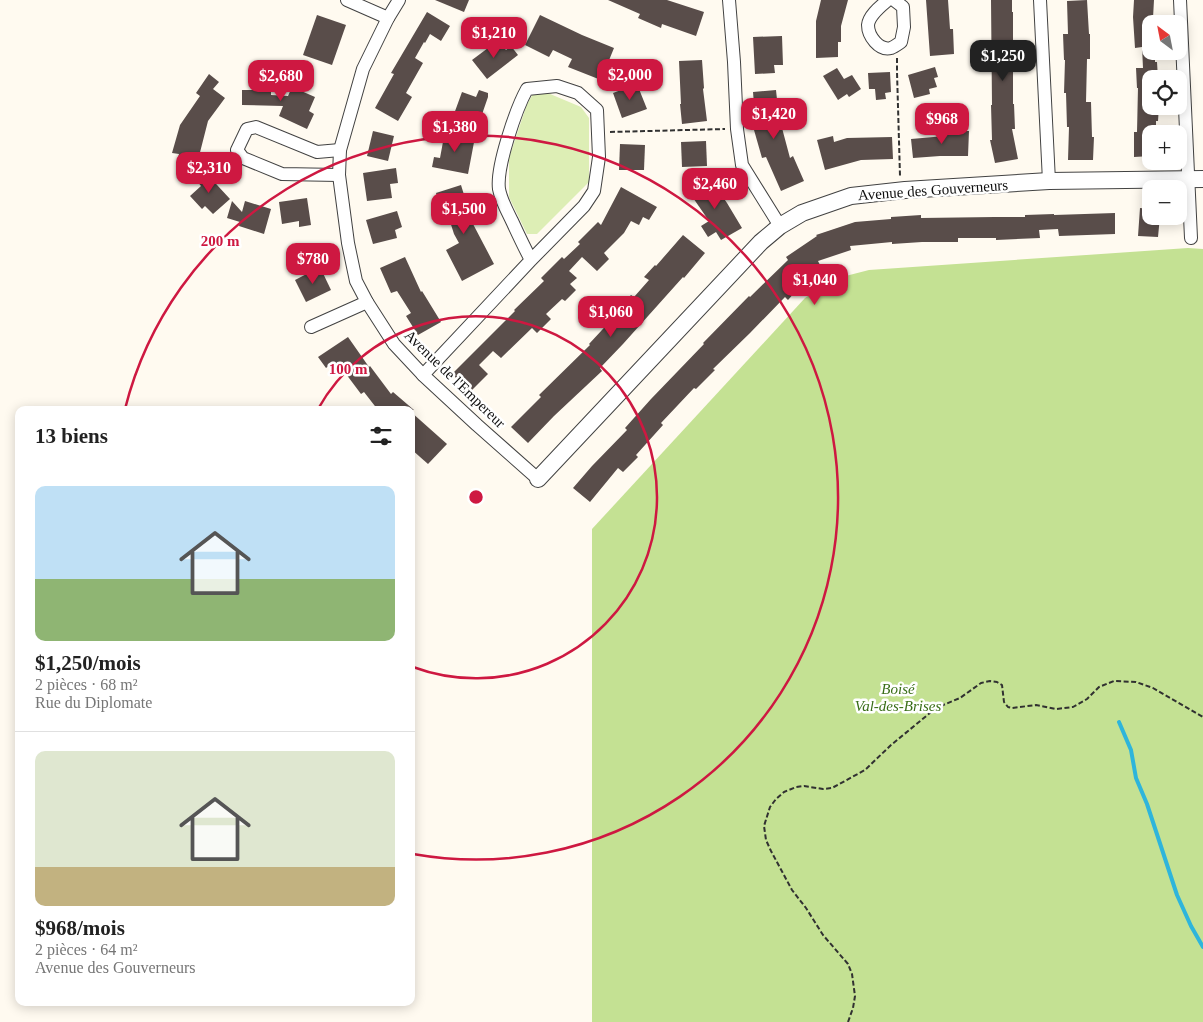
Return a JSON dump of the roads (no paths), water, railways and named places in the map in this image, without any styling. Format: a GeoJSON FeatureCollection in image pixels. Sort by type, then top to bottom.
{"type":"FeatureCollection","features":[{"type":"Feature","properties":{"kind":"street"},"geometry":{"type":"LineString","coordinates":[[347,0],[388,18]]}},
{"type":"Feature","properties":{"kind":"street","name":"Avenue de l'Empereur"},"geometry":{"type":"LineString","coordinates":[[399,0],[363,69],[340,150],[339,175],[348,243],[356,281],[394,344],[423,375],[538,479]]}},
{"type":"Feature","properties":{"kind":"street"},"geometry":{"type":"LineString","coordinates":[[729,0],[737,129],[742,165],[780,226]]}},
{"type":"Feature","properties":{"kind":"street"},"geometry":{"type":"LineString","coordinates":[[888,0],[874,13],[868,24],[870,34],[876,43],[883,48],[892,48],[901,42],[904,27],[903,7],[894,0]]}},
{"type":"Feature","properties":{"kind":"street"},"geometry":{"type":"LineString","coordinates":[[1040,0],[1049,181]]}},
{"type":"Feature","properties":{"kind":"street"},"geometry":{"type":"LineString","coordinates":[[1180,0],[1196,180],[1191,238]]}},
{"type":"Feature","properties":{"kind":"street"},"geometry":{"type":"LineString","coordinates":[[423,375],[584,206],[594,191],[599,157],[597,110],[578,93],[557,86],[527,89],[511,128],[500,170],[499,189],[505,207],[531,260]]}},
{"type":"Feature","properties":{"kind":"street"},"geometry":{"type":"LineString","coordinates":[[339,175],[282,174],[243,158],[237,150],[247,129],[256,127],[317,152],[340,150]]}},
{"type":"Feature","properties":{"kind":"street","name":"Avenue des Gouverneurs"},"geometry":{"type":"LineString","coordinates":[[538,479],[761,242],[780,226],[802,213],[851,196],[900,191],[1049,181],[1196,180]]}},
{"type":"Feature","properties":{"kind":"street"},"geometry":{"type":"LineString","coordinates":[[311,327],[367,302]]}},
{"type":"Feature","properties":{"kind":"waterway"},"geometry":{"type":"LineString","coordinates":[[1119,722],[1131,750],[1136,778],[1147,804],[1177,895],[1203,947]]}},
{"type":"Feature","properties":{"kind":"park label","name":"Boisé Val-des-Brises"},"geometry":{"type":"Point","coordinates":[898,698]}}]}
